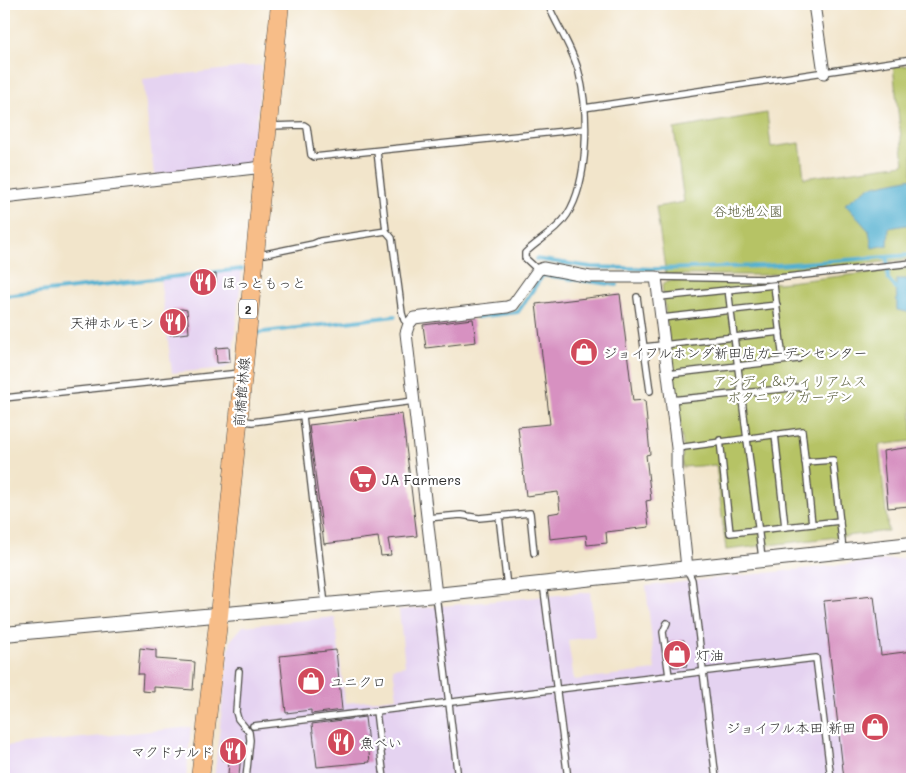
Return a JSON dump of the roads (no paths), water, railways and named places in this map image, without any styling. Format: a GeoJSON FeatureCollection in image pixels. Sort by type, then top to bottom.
{"type":"FeatureCollection","features":[{"type":"Feature","properties":{"kind":"main road","name":"前橋館林線"},"geometry":{"type":"LineString","coordinates":[[200,779],[219,614],[280,4]]}},
{"type":"Feature","properties":{"kind":"street"},"geometry":{"type":"LineString","coordinates":[[814,4],[824,73]]}},
{"type":"Feature","properties":{"kind":"street"},"geometry":{"type":"LineString","coordinates":[[4,197],[263,166]]}},
{"type":"Feature","properties":{"kind":"street"},"geometry":{"type":"LineString","coordinates":[[436,595],[406,333],[409,324],[414,318],[507,308],[513,305],[538,270],[548,268],[590,277],[656,277],[660,297],[677,448],[677,471],[687,568]]}},
{"type":"Feature","properties":{"kind":"street"},"geometry":{"type":"LineString","coordinates":[[4,634],[436,595],[762,558],[912,544]]}},
{"type":"Feature","properties":{"kind":"lane"},"geometry":{"type":"LineString","coordinates":[[538,270],[525,258],[525,253],[562,223],[568,214],[579,184],[584,156],[584,108],[579,73],[548,4]]}},
{"type":"Feature","properties":{"kind":"lane"},"geometry":{"type":"LineString","coordinates":[[584,108],[912,59]]}},
{"type":"Feature","properties":{"kind":"lane"},"geometry":{"type":"LineString","coordinates":[[267,126],[276,128],[304,125],[307,127],[311,155],[314,157],[585,128]]}},
{"type":"Feature","properties":{"kind":"lane"},"geometry":{"type":"LineString","coordinates":[[377,151],[386,231],[392,238],[402,313],[404,320],[409,324]]}},
{"type":"Feature","properties":{"kind":"lane"},"geometry":{"type":"LineString","coordinates":[[255,251],[265,254],[320,241],[386,231]]}},
{"type":"Feature","properties":{"kind":"lane"},"geometry":{"type":"LineString","coordinates":[[656,277],[769,279],[912,263]]}},
{"type":"Feature","properties":{"kind":"lane"},"geometry":{"type":"LineString","coordinates":[[660,297],[774,285],[783,360]]}},
{"type":"Feature","properties":{"kind":"lane"},"geometry":{"type":"LineString","coordinates":[[728,290],[762,558]]}},
{"type":"Feature","properties":{"kind":"lane"},"geometry":{"type":"LineString","coordinates":[[637,297],[650,392]]}},
{"type":"Feature","properties":{"kind":"lane"},"geometry":{"type":"LineString","coordinates":[[662,318],[777,305]]}},
{"type":"Feature","properties":{"kind":"lane"},"geometry":{"type":"LineString","coordinates":[[644,347],[780,332]]}},
{"type":"Feature","properties":{"kind":"lane"},"geometry":{"type":"LineString","coordinates":[[668,374],[798,359]]}},
{"type":"Feature","properties":{"kind":"lane"},"geometry":{"type":"LineString","coordinates":[[4,398],[242,373]]}},
{"type":"Feature","properties":{"kind":"lane"},"geometry":{"type":"LineString","coordinates":[[671,400],[802,387]]}},
{"type":"Feature","properties":{"kind":"lane"},"geometry":{"type":"LineString","coordinates":[[238,420],[252,422],[414,402]]}},
{"type":"Feature","properties":{"kind":"lane"},"geometry":{"type":"LineString","coordinates":[[303,416],[325,605]]}},
{"type":"Feature","properties":{"kind":"lane"},"geometry":{"type":"LineString","coordinates":[[677,448],[712,444],[720,440],[802,431],[812,524]]}},
{"type":"Feature","properties":{"kind":"lane"},"geometry":{"type":"LineString","coordinates":[[775,434],[785,527]]}},
{"type":"Feature","properties":{"kind":"lane"},"geometry":{"type":"LineString","coordinates":[[720,440],[730,533],[840,521]]}},
{"type":"Feature","properties":{"kind":"lane"},"geometry":{"type":"LineString","coordinates":[[805,462],[833,460],[843,550]]}},
{"type":"Feature","properties":{"kind":"lane"},"geometry":{"type":"LineString","coordinates":[[427,518],[530,513],[534,553]]}},
{"type":"Feature","properties":{"kind":"lane"},"geometry":{"type":"LineString","coordinates":[[499,516],[507,587]]}},
{"type":"Feature","properties":{"kind":"lane"},"geometry":{"type":"LineString","coordinates":[[687,568],[692,580],[716,779]]}},
{"type":"Feature","properties":{"kind":"lane"},"geometry":{"type":"LineString","coordinates":[[543,583],[568,779]]}},
{"type":"Feature","properties":{"kind":"lane"},"geometry":{"type":"LineString","coordinates":[[436,595],[458,779]]}},
{"type":"Feature","properties":{"kind":"lane"},"geometry":{"type":"LineString","coordinates":[[667,622],[663,632],[669,676]]}},
{"type":"Feature","properties":{"kind":"lane"},"geometry":{"type":"LineString","coordinates":[[253,726],[816,658],[831,779]]}},
{"type":"Feature","properties":{"kind":"lane"},"geometry":{"type":"LineString","coordinates":[[239,671],[236,712],[238,719],[249,732],[250,740],[246,779]]}},
{"type":"Feature","properties":{"kind":"lane"},"geometry":{"type":"LineString","coordinates":[[376,711],[384,779]]}},
{"type":"Feature","properties":{"kind":"water"},"geometry":{"type":"Polygon","coordinates":[[[912,178],[912,224],[889,228],[888,245],[872,248],[869,231],[845,204],[869,187],[912,178]]]}},
{"type":"Feature","properties":{"kind":"water"},"geometry":{"type":"Polygon","coordinates":[[[896,279],[912,279],[912,313],[897,310],[896,279]]]}},
{"type":"Feature","properties":{"kind":"waterway"},"geometry":{"type":"LineString","coordinates":[[536,259],[591,267],[656,269],[763,266],[912,255]]}},
{"type":"Feature","properties":{"kind":"waterway"},"geometry":{"type":"LineString","coordinates":[[887,257],[888,279],[896,288]]}},
{"type":"Feature","properties":{"kind":"waterway"},"geometry":{"type":"LineString","coordinates":[[4,296],[242,269]]}},
{"type":"Feature","properties":{"kind":"waterway"},"geometry":{"type":"LineString","coordinates":[[477,317],[518,312],[543,275],[617,285]]}},
{"type":"Feature","properties":{"kind":"waterway"},"geometry":{"type":"LineString","coordinates":[[256,333],[395,316]]}},
{"type":"Feature","properties":{"kind":"place","name":"ほっともっと"},"geometry":{"type":"Point","coordinates":[203,282]}},
{"type":"Feature","properties":{"kind":"place","name":"天神ホルモン"},"geometry":{"type":"Point","coordinates":[173,322]}},
{"type":"Feature","properties":{"kind":"place","name":"ジョイフルホンダ新田店ガーデンセンター"},"geometry":{"type":"Point","coordinates":[584,352]}},
{"type":"Feature","properties":{"kind":"place","name":"JA Farmers"},"geometry":{"type":"Point","coordinates":[363,479]}},
{"type":"Feature","properties":{"kind":"place","name":"灯油"},"geometry":{"type":"Point","coordinates":[677,654]}},
{"type":"Feature","properties":{"kind":"place","name":"ユニクロ"},"geometry":{"type":"Point","coordinates":[311,681]}},
{"type":"Feature","properties":{"kind":"place","name":"ジョイフル本田 新田"},"geometry":{"type":"Point","coordinates":[875,727]}},
{"type":"Feature","properties":{"kind":"place","name":"魚べい"},"geometry":{"type":"Point","coordinates":[341,742]}},
{"type":"Feature","properties":{"kind":"place","name":"マクドナルド"},"geometry":{"type":"Point","coordinates":[233,751]}},
{"type":"Feature","properties":{"kind":"park label","name":"谷地池公園"},"geometry":{"type":"Point","coordinates":[748,210]}},
{"type":"Feature","properties":{"kind":"park label","name":"アンディ＆ウィリアムス ボタニックガーデン"},"geometry":{"type":"Point","coordinates":[790,388]}}]}
